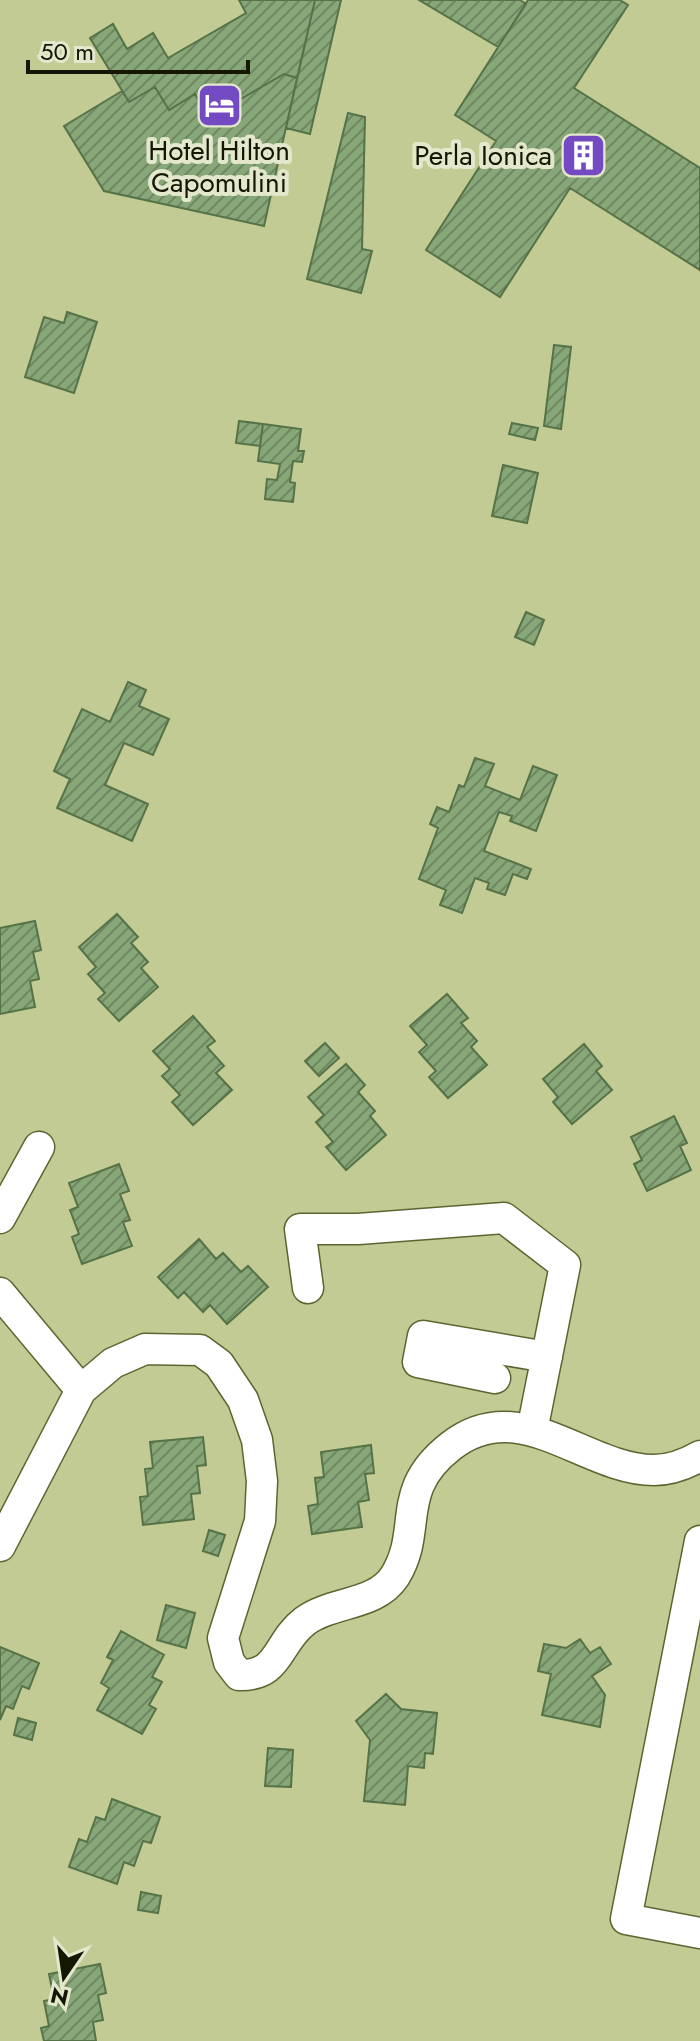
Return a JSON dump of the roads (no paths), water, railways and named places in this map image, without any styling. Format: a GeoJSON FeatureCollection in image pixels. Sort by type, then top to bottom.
{"type":"FeatureCollection","features":[{"type":"Feature","properties":{"kind":"street"},"geometry":{"type":"LineString","coordinates":[[0,1218],[39,1147]]}},
{"type":"Feature","properties":{"kind":"street"},"geometry":{"type":"LineString","coordinates":[[308,1288],[300,1229],[358,1229],[504,1218],[565,1265],[532,1431]]}},
{"type":"Feature","properties":{"kind":"street"},"geometry":{"type":"LineString","coordinates":[[0,1293],[81,1390]]}},
{"type":"Feature","properties":{"kind":"street"},"geometry":{"type":"LineString","coordinates":[[495,1378],[418,1362],[423,1336],[547,1357]]}},
{"type":"Feature","properties":{"kind":"street"},"geometry":{"type":"LineString","coordinates":[[0,1546],[81,1390],[113,1363],[145,1349],[177,1347],[200,1350],[219,1364],[243,1400],[257,1440],[262,1481],[260,1521],[223,1638],[229,1662],[239,1675],[256,1676],[272,1666],[285,1640],[321,1611],[385,1589],[397,1573],[405,1551],[413,1497],[430,1464],[455,1443],[486,1430],[520,1427],[623,1464],[653,1470],[682,1465],[700,1456]]}},
{"type":"Feature","properties":{"kind":"street"},"geometry":{"type":"LineString","coordinates":[[700,1541],[626,1919],[700,1933]]}},
{"type":"Feature","properties":{"kind":"place","name":"Hotel Hilton Capomulini"},"geometry":{"type":"Point","coordinates":[219,106]}},
{"type":"Feature","properties":{"kind":"place","name":"Perla Ionica"},"geometry":{"type":"Point","coordinates":[583,155]}}]}
